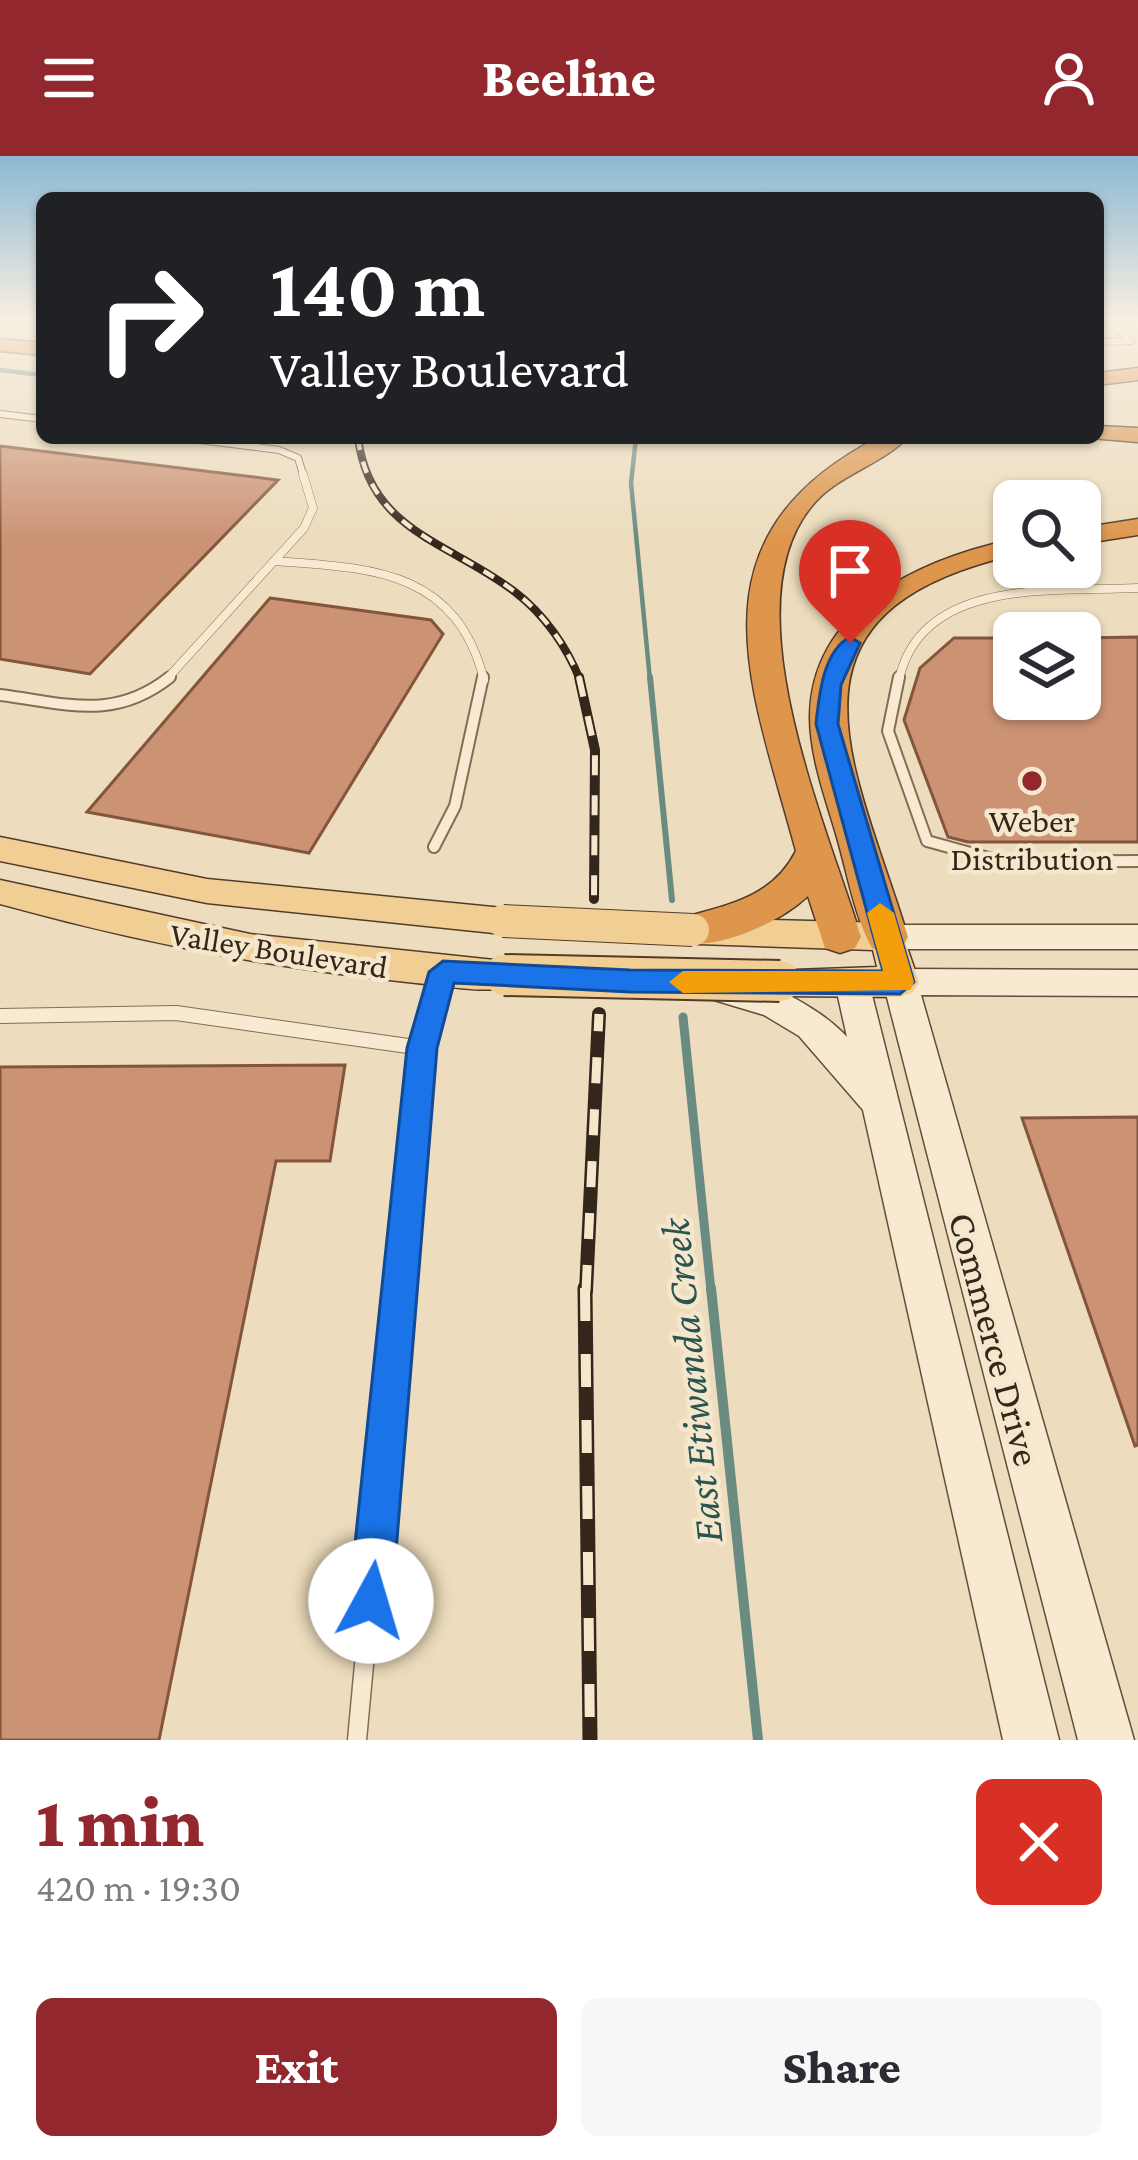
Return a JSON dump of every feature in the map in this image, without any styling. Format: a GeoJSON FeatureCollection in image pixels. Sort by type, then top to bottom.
{"type":"FeatureCollection","features":[{"type":"Feature","properties":{"kind":"highway"},"geometry":{"type":"LineString","coordinates":[[1104,428],[1138,425]]}},
{"type":"Feature","properties":{"kind":"highway"},"geometry":{"type":"LineString","coordinates":[[1104,430],[1138,435]]}},
{"type":"Feature","properties":{"kind":"highway"},"geometry":{"type":"LineString","coordinates":[[840,937],[763,664],[760,594],[777,543],[795,510],[840,470],[885,444]]}},
{"type":"Feature","properties":{"kind":"highway"},"geometry":{"type":"LineString","coordinates":[[1101,533],[1138,527]]}},
{"type":"Feature","properties":{"kind":"highway"},"geometry":{"type":"LineString","coordinates":[[887,937],[827,724],[837,664],[863,622],[917,579],[993,554]]}},
{"type":"Feature","properties":{"kind":"highway"},"geometry":{"type":"LineString","coordinates":[[693,931],[768,921],[795,890],[815,852]]}},
{"type":"Feature","properties":{"kind":"main road","name":"Valley Boulevard"},"geometry":{"type":"LineString","coordinates":[[0,849],[207,891],[503,921],[693,931]]}},
{"type":"Feature","properties":{"kind":"main road","name":"Valley Boulevard"},"geometry":{"type":"LineString","coordinates":[[0,892],[221,944],[443,972],[693,982],[782,993],[900,982]]}},
{"type":"Feature","properties":{"kind":"main road"},"geometry":{"type":"LineString","coordinates":[[768,921],[840,937],[887,937]]}},
{"type":"Feature","properties":{"kind":"main road","name":"Commerce Drive"},"geometry":{"type":"LineString","coordinates":[[840,937],[852,983]]}},
{"type":"Feature","properties":{"kind":"main road","name":"Commerce Drive"},"geometry":{"type":"LineString","coordinates":[[887,937],[900,982]]}},
{"type":"Feature","properties":{"kind":"street"},"geometry":{"type":"LineString","coordinates":[[887,937],[1138,937]]}},
{"type":"Feature","properties":{"kind":"street","name":"Commerce Drive"},"geometry":{"type":"LineString","coordinates":[[900,982],[1106,1740]]}},
{"type":"Feature","properties":{"kind":"street","name":"Valley Boulevard"},"geometry":{"type":"LineString","coordinates":[[900,982],[1138,983]]}},
{"type":"Feature","properties":{"kind":"street","name":"Commerce Drive"},"geometry":{"type":"LineString","coordinates":[[852,983],[1031,1740]]}},
{"type":"Feature","properties":{"kind":"street"},"geometry":{"type":"LineString","coordinates":[[782,993],[833,1040],[882,1113]]}},
{"type":"Feature","properties":{"kind":"lane"},"geometry":{"type":"LineString","coordinates":[[0,414],[36,418]]}},
{"type":"Feature","properties":{"kind":"lane"},"geometry":{"type":"LineString","coordinates":[[0,695],[98,706],[132,703],[163,686],[304,528],[313,508],[298,458],[218,444]]}},
{"type":"Feature","properties":{"kind":"lane"},"geometry":{"type":"LineString","coordinates":[[275,561],[398,575],[448,615],[479,659],[484,680],[455,806],[434,847]]}},
{"type":"Feature","properties":{"kind":"lane"},"geometry":{"type":"LineString","coordinates":[[1138,588],[998,595],[945,613],[926,629],[902,665],[888,731],[927,841],[951,854],[978,861],[1138,861]]}},
{"type":"Feature","properties":{"kind":"lane"},"geometry":{"type":"LineString","coordinates":[[357,1740],[422,1048],[443,972]]}},
{"type":"Feature","properties":{"kind":"lane"},"geometry":{"type":"LineString","coordinates":[[0,1016],[176,1012],[422,1048]]}},
{"type":"Feature","properties":{"kind":"building"},"geometry":{"type":"Polygon","coordinates":[[[0,446],[278,480],[90,674],[0,659],[0,446]]]}},
{"type":"Feature","properties":{"kind":"building"},"geometry":{"type":"Polygon","coordinates":[[[270,598],[431,620],[443,634],[309,853],[87,812],[270,598]]]}},
{"type":"Feature","properties":{"kind":"building","name":"Weber Distribution"},"geometry":{"type":"Polygon","coordinates":[[[1138,637],[1138,842],[968,842],[948,837],[904,720],[920,668],[954,638],[993,638],[993,720],[1101,720],[1101,638],[1138,637]]]}},
{"type":"Feature","properties":{"kind":"building"},"geometry":{"type":"Polygon","coordinates":[[[345,1065],[330,1161],[276,1161],[159,1740],[0,1740],[0,1067],[345,1065]]]}},
{"type":"Feature","properties":{"kind":"building"},"geometry":{"type":"Polygon","coordinates":[[[1138,1117],[1138,1445],[1135,1446],[1022,1118],[1138,1117]]]}},
{"type":"Feature","properties":{"kind":"waterway","name":"East Etiwanda Creek"},"geometry":{"type":"LineString","coordinates":[[635,444],[631,483],[650,680]]}},
{"type":"Feature","properties":{"kind":"waterway","name":"East Etiwanda Creek"},"geometry":{"type":"LineString","coordinates":[[650,677],[672,900]]}},
{"type":"Feature","properties":{"kind":"waterway","name":"East Etiwanda Creek"},"geometry":{"type":"LineString","coordinates":[[683,1017],[711,1291]]}},
{"type":"Feature","properties":{"kind":"waterway","name":"East Etiwanda Creek"},"geometry":{"type":"LineString","coordinates":[[711,1288],[758,1740]]}},
{"type":"Feature","properties":{"kind":"railway"},"geometry":{"type":"LineString","coordinates":[[360,444],[378,495],[396,515],[526,601],[553,632],[579,679]]}},
{"type":"Feature","properties":{"kind":"railway"},"geometry":{"type":"LineString","coordinates":[[579,679],[595,750],[594,899]]}},
{"type":"Feature","properties":{"kind":"railway"},"geometry":{"type":"LineString","coordinates":[[586,1291],[599,1014]]}},
{"type":"Feature","properties":{"kind":"railway"},"geometry":{"type":"LineString","coordinates":[[585,1288],[590,1740]]}},
{"type":"Feature","properties":{"kind":"slow traffic"},"geometry":{"type":"LineString","coordinates":[[683,982],[900,982],[880,913]]}},
{"type":"Feature","properties":{"kind":"place","name":"Weber Distribution"},"geometry":{"type":"Point","coordinates":[1032,781]}},
{"type":"Feature","properties":{"kind":"route"},"geometry":{"type":"LineString","coordinates":[[371,1601],[422,1048],[443,972],[630,981],[900,982],[827,724],[830,685],[850,643]]}}]}
